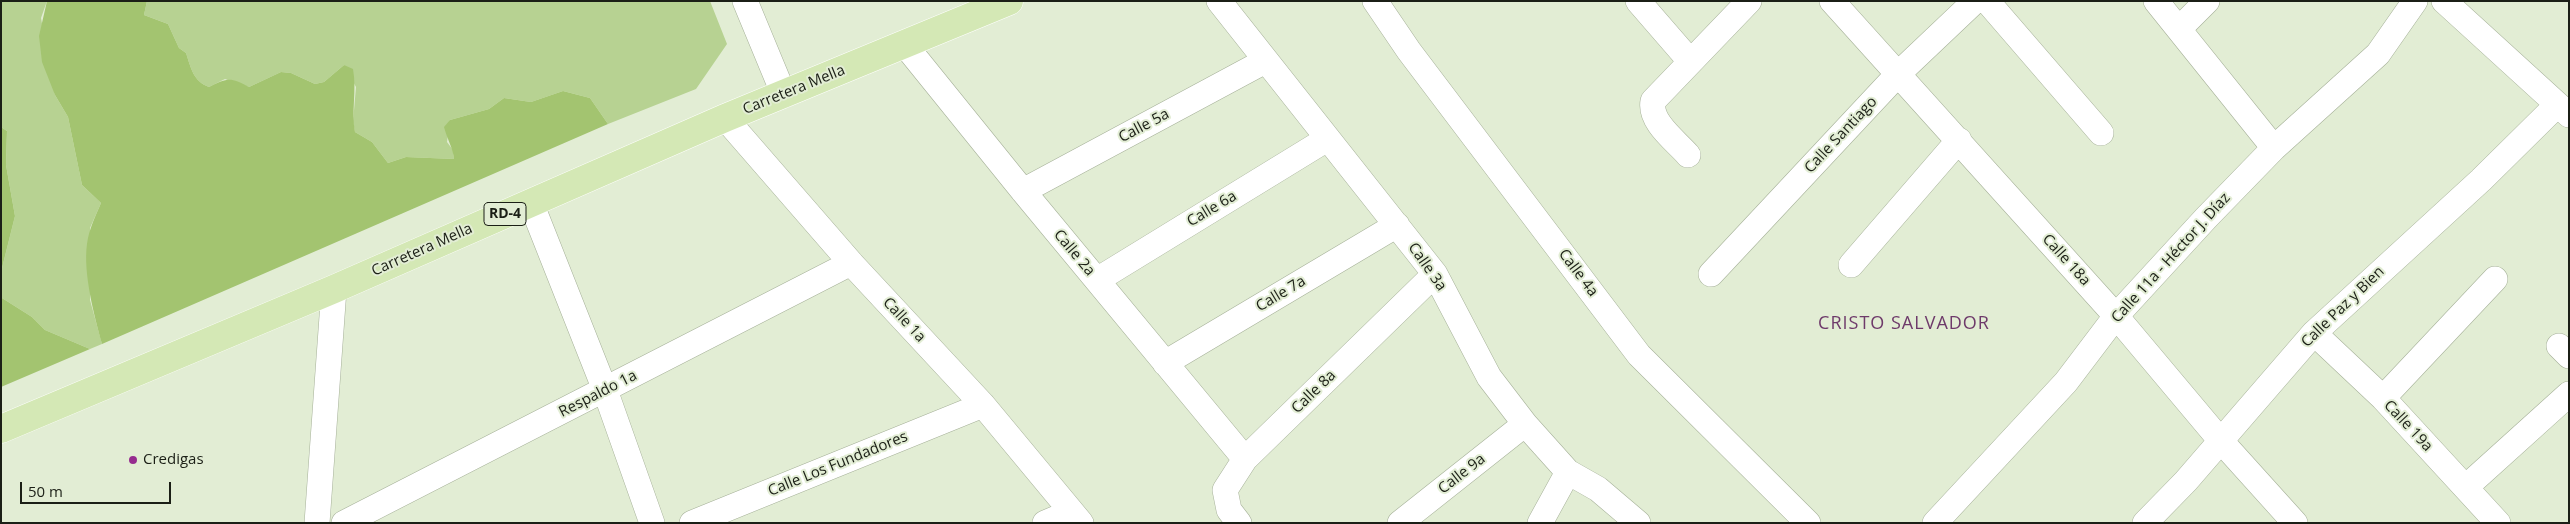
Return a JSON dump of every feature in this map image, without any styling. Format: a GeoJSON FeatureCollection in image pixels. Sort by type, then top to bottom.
{"type":"FeatureCollection","features":[{"type":"Feature","properties":{"kind":"main road","name":"Carretera Mella"},"geometry":{"type":"LineString","coordinates":[[1,429],[334,289],[725,118],[1009,1]]}},
{"type":"Feature","properties":{"kind":"street"},"geometry":{"type":"LineString","coordinates":[[745,1],[784,95]]}},
{"type":"Feature","properties":{"kind":"street","name":"Calle 3a"},"geometry":{"type":"LineString","coordinates":[[1219,1],[1435,274],[1489,377],[1525,424],[1568,472],[1598,489],[1638,523]]}},
{"type":"Feature","properties":{"kind":"street","name":"Calle 4a"},"geometry":{"type":"LineString","coordinates":[[1375,1],[1409,51],[1639,355],[1808,523]]}},
{"type":"Feature","properties":{"kind":"street"},"geometry":{"type":"LineString","coordinates":[[1638,1],[1690,61]]}},
{"type":"Feature","properties":{"kind":"street"},"geometry":{"type":"LineString","coordinates":[[1688,155],[1655,118],[1651,110],[1653,102],[1749,1]]}},
{"type":"Feature","properties":{"kind":"street","name":"Calle 18a"},"geometry":{"type":"LineString","coordinates":[[1832,1],[1899,73],[2116,316],[2221,441],[2295,523]]}},
{"type":"Feature","properties":{"kind":"street","name":"Calle Santiago"},"geometry":{"type":"LineString","coordinates":[[1711,274],[1899,73],[1976,1]]}},
{"type":"Feature","properties":{"kind":"street"},"geometry":{"type":"LineString","coordinates":[[1987,1],[2101,134]]}},
{"type":"Feature","properties":{"kind":"street"},"geometry":{"type":"LineString","coordinates":[[2156,1],[2180,28],[2274,148]]}},
{"type":"Feature","properties":{"kind":"street"},"geometry":{"type":"LineString","coordinates":[[2180,28],[2207,1]]}},
{"type":"Feature","properties":{"kind":"street","name":"Calle 11a - Héctor J. Díaz"},"geometry":{"type":"LineString","coordinates":[[1935,523],[2066,382],[2116,316],[2206,218],[2274,148],[2378,54],[2415,1]]}},
{"type":"Feature","properties":{"kind":"street"},"geometry":{"type":"LineString","coordinates":[[2444,1],[2562,111]]}},
{"type":"Feature","properties":{"kind":"street","name":"Calle 2a"},"geometry":{"type":"LineString","coordinates":[[905,45],[1096,280],[1245,459]]}},
{"type":"Feature","properties":{"kind":"street","name":"Calle 5a"},"geometry":{"type":"LineString","coordinates":[[1023,191],[1265,61]]}},
{"type":"Feature","properties":{"kind":"street","name":"Calle Paz y Bien"},"geometry":{"type":"LineString","coordinates":[[2145,523],[2186,481],[2314,333],[2481,180],[2562,111]]}},
{"type":"Feature","properties":{"kind":"street","name":"Calle 1a"},"geometry":{"type":"LineString","coordinates":[[725,118],[851,263],[983,405],[1076,517]]}},
{"type":"Feature","properties":{"kind":"street","name":"Calle 6a"},"geometry":{"type":"LineString","coordinates":[[1096,280],[1327,139]]}},
{"type":"Feature","properties":{"kind":"street"},"geometry":{"type":"LineString","coordinates":[[1851,265],[1959,140]]}},
{"type":"Feature","properties":{"kind":"street"},"geometry":{"type":"LineString","coordinates":[[531,203],[605,390],[652,523]]}},
{"type":"Feature","properties":{"kind":"street","name":"Calle 7a"},"geometry":{"type":"LineString","coordinates":[[1165,363],[1397,225]]}},
{"type":"Feature","properties":{"kind":"street","name":"Respaldo 1a"},"geometry":{"type":"LineString","coordinates":[[344,523],[851,263]]}},
{"type":"Feature","properties":{"kind":"street","name":"Calle 8a"},"geometry":{"type":"LineString","coordinates":[[1239,523],[1229,510],[1225,490],[1245,459],[1435,274]]}},
{"type":"Feature","properties":{"kind":"street"},"geometry":{"type":"LineString","coordinates":[[2383,398],[2495,279]]}},
{"type":"Feature","properties":{"kind":"street"},"geometry":{"type":"LineString","coordinates":[[317,523],[334,289]]}},
{"type":"Feature","properties":{"kind":"street","name":"Calle 19a"},"geometry":{"type":"LineString","coordinates":[[2314,333],[2383,398],[2498,523]]}},
{"type":"Feature","properties":{"kind":"street"},"geometry":{"type":"LineString","coordinates":[[2466,487],[2569,394]]}},
{"type":"Feature","properties":{"kind":"street","name":"Calle Los Fundadores"},"geometry":{"type":"LineString","coordinates":[[692,523],[983,405]]}},
{"type":"Feature","properties":{"kind":"street","name":"Calle 9a"},"geometry":{"type":"LineString","coordinates":[[1400,523],[1525,424]]}},
{"type":"Feature","properties":{"kind":"street"},"geometry":{"type":"LineString","coordinates":[[1540,523],[1568,472]]}},
{"type":"Feature","properties":{"kind":"street"},"geometry":{"type":"LineString","coordinates":[[1045,523],[1076,517]]}},
{"type":"Feature","properties":{"kind":"green space"},"geometry":{"type":"Polygon","coordinates":[[[1,1],[47,1],[41,18],[55,95],[68,117],[82,185],[101,203],[90,228],[90,300],[102,344],[90,349],[45,330],[32,317],[2,298],[1,272],[15,216],[6,165],[7,131],[1,127],[1,1]]]}},
{"type":"Feature","properties":{"kind":"green space"},"geometry":{"type":"Polygon","coordinates":[[[47,1],[147,1],[144,15],[168,24],[179,48],[186,53],[196,78],[209,87],[233,80],[249,87],[281,72],[291,73],[315,84],[324,82],[344,65],[353,69],[355,132],[372,142],[388,163],[406,157],[454,159],[444,127],[450,120],[489,109],[504,98],[531,102],[563,91],[590,98],[608,124],[102,344],[90,294],[86,255],[89,233],[101,203],[82,185],[68,117],[55,95],[42,62],[39,36],[47,1]]]}},
{"type":"Feature","properties":{"kind":"green space"},"geometry":{"type":"Polygon","coordinates":[[[147,1],[710,1],[727,44],[696,89],[608,124],[590,98],[563,91],[531,102],[504,98],[489,109],[450,120],[447,142],[453,150],[454,159],[406,157],[388,163],[372,142],[355,132],[353,122],[356,87],[344,65],[324,82],[315,84],[291,73],[281,72],[249,87],[225,79],[209,87],[196,78],[186,53],[179,48],[168,24],[144,15],[147,1]]]}},
{"type":"Feature","properties":{"kind":"green space"},"geometry":{"type":"Polygon","coordinates":[[[1,127],[7,131],[6,165],[15,216],[1,272],[1,127]]]}},
{"type":"Feature","properties":{"kind":"green space"},"geometry":{"type":"Polygon","coordinates":[[[1,295],[2,298],[32,317],[45,330],[90,349],[1,387],[1,295]]]}},
{"type":"Feature","properties":{"kind":"place","name":"Credigas"},"geometry":{"type":"Point","coordinates":[133,460]}},
{"type":"Feature","properties":{"kind":"district","name":"CRISTO SALVADOR"},"geometry":{"type":"Point","coordinates":[1904,324]}}]}
